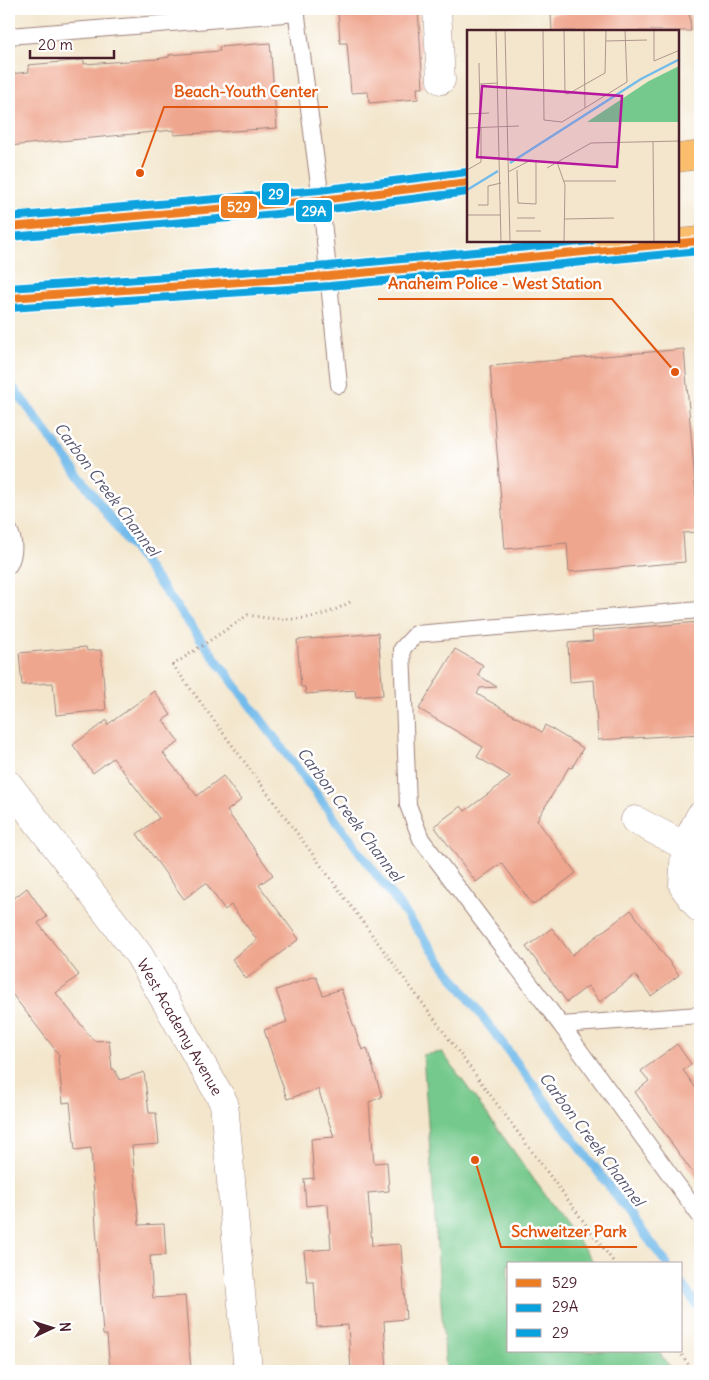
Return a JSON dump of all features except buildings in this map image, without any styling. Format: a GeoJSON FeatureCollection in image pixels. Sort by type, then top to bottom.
{"type":"FeatureCollection","features":[{"type":"Feature","properties":{"kind":"main road"},"geometry":{"type":"LineString","coordinates":[[679,158],[700,155]]}},
{"type":"Feature","properties":{"kind":"main road"},"geometry":{"type":"LineString","coordinates":[[9,227],[321,200],[467,182]]}},
{"type":"Feature","properties":{"kind":"main road"},"geometry":{"type":"LineString","coordinates":[[9,298],[329,276],[700,241]]}},
{"type":"Feature","properties":{"kind":"street"},"geometry":{"type":"LineString","coordinates":[[436,9],[441,80]]}},
{"type":"Feature","properties":{"kind":"street","name":"West Academy Avenue"},"geometry":{"type":"LineString","coordinates":[[9,785],[139,955],[224,1103],[248,1371]]}},
{"type":"Feature","properties":{"kind":"street"},"geometry":{"type":"LineString","coordinates":[[700,816],[685,846],[684,886],[700,909]]}},
{"type":"Feature","properties":{"kind":"street"},"geometry":{"type":"LineString","coordinates":[[635,820],[685,846]]}},
{"type":"Feature","properties":{"kind":"lane"},"geometry":{"type":"LineString","coordinates":[[9,36],[296,11],[321,200],[339,385]]}},
{"type":"Feature","properties":{"kind":"lane"},"geometry":{"type":"LineString","coordinates":[[9,530],[14,543],[14,556],[9,565]]}},
{"type":"Feature","properties":{"kind":"lane"},"geometry":{"type":"LineString","coordinates":[[700,610],[416,634],[402,649],[408,805],[422,839],[700,1216]]}},
{"type":"Feature","properties":{"kind":"lane"},"geometry":{"type":"LineString","coordinates":[[561,1025],[700,1015]]}},
{"type":"Feature","properties":{"kind":"path"},"geometry":{"type":"LineString","coordinates":[[350,602],[317,618],[273,620],[248,615],[174,665],[614,1262]]}},
{"type":"Feature","properties":{"kind":"path"},"geometry":{"type":"LineString","coordinates":[[680,1352],[693,1371]]}},
{"type":"Feature","properties":{"kind":"green space"},"geometry":{"type":"Polygon","coordinates":[[[442,1052],[594,1262],[507,1262],[507,1352],[659,1352],[673,1371],[446,1371],[423,1055],[442,1052]]]}},
{"type":"Feature","properties":{"kind":"waterway","name":"Carbon Creek Channel"},"geometry":{"type":"LineString","coordinates":[[9,382],[666,1262]]}},
{"type":"Feature","properties":{"kind":"waterway","name":"Carbon Creek Channel"},"geometry":{"type":"LineString","coordinates":[[682,1285],[700,1309]]}},
{"type":"Feature","properties":{"kind":"transit line","name":"29"},"geometry":{"type":"LineString","coordinates":[[9,217],[320,190],[467,172]]}},
{"type":"Feature","properties":{"kind":"transit line","name":"529"},"geometry":{"type":"LineString","coordinates":[[9,227],[321,200],[467,182]]}},
{"type":"Feature","properties":{"kind":"transit line","name":"29A"},"geometry":{"type":"LineString","coordinates":[[10,237],[322,210],[467,192]]}},
{"type":"Feature","properties":{"kind":"transit line","name":"529"},"geometry":{"type":"LineString","coordinates":[[9,298],[329,276],[700,241]]}},
{"type":"Feature","properties":{"kind":"transit line","name":"29"},"geometry":{"type":"LineString","coordinates":[[9,288],[328,266],[580,242]]}},
{"type":"Feature","properties":{"kind":"transit line","name":"29A"},"geometry":{"type":"LineString","coordinates":[[10,308],[330,286],[700,251]]}},
{"type":"Feature","properties":{"kind":"place","name":"Beach-Youth Center"},"geometry":{"type":"Point","coordinates":[140,173]}},
{"type":"Feature","properties":{"kind":"place","name":"Anaheim Police - West Station"},"geometry":{"type":"Point","coordinates":[675,372]}},
{"type":"Feature","properties":{"kind":"place","name":"Schweitzer Park"},"geometry":{"type":"Point","coordinates":[475,1160]}}]}
